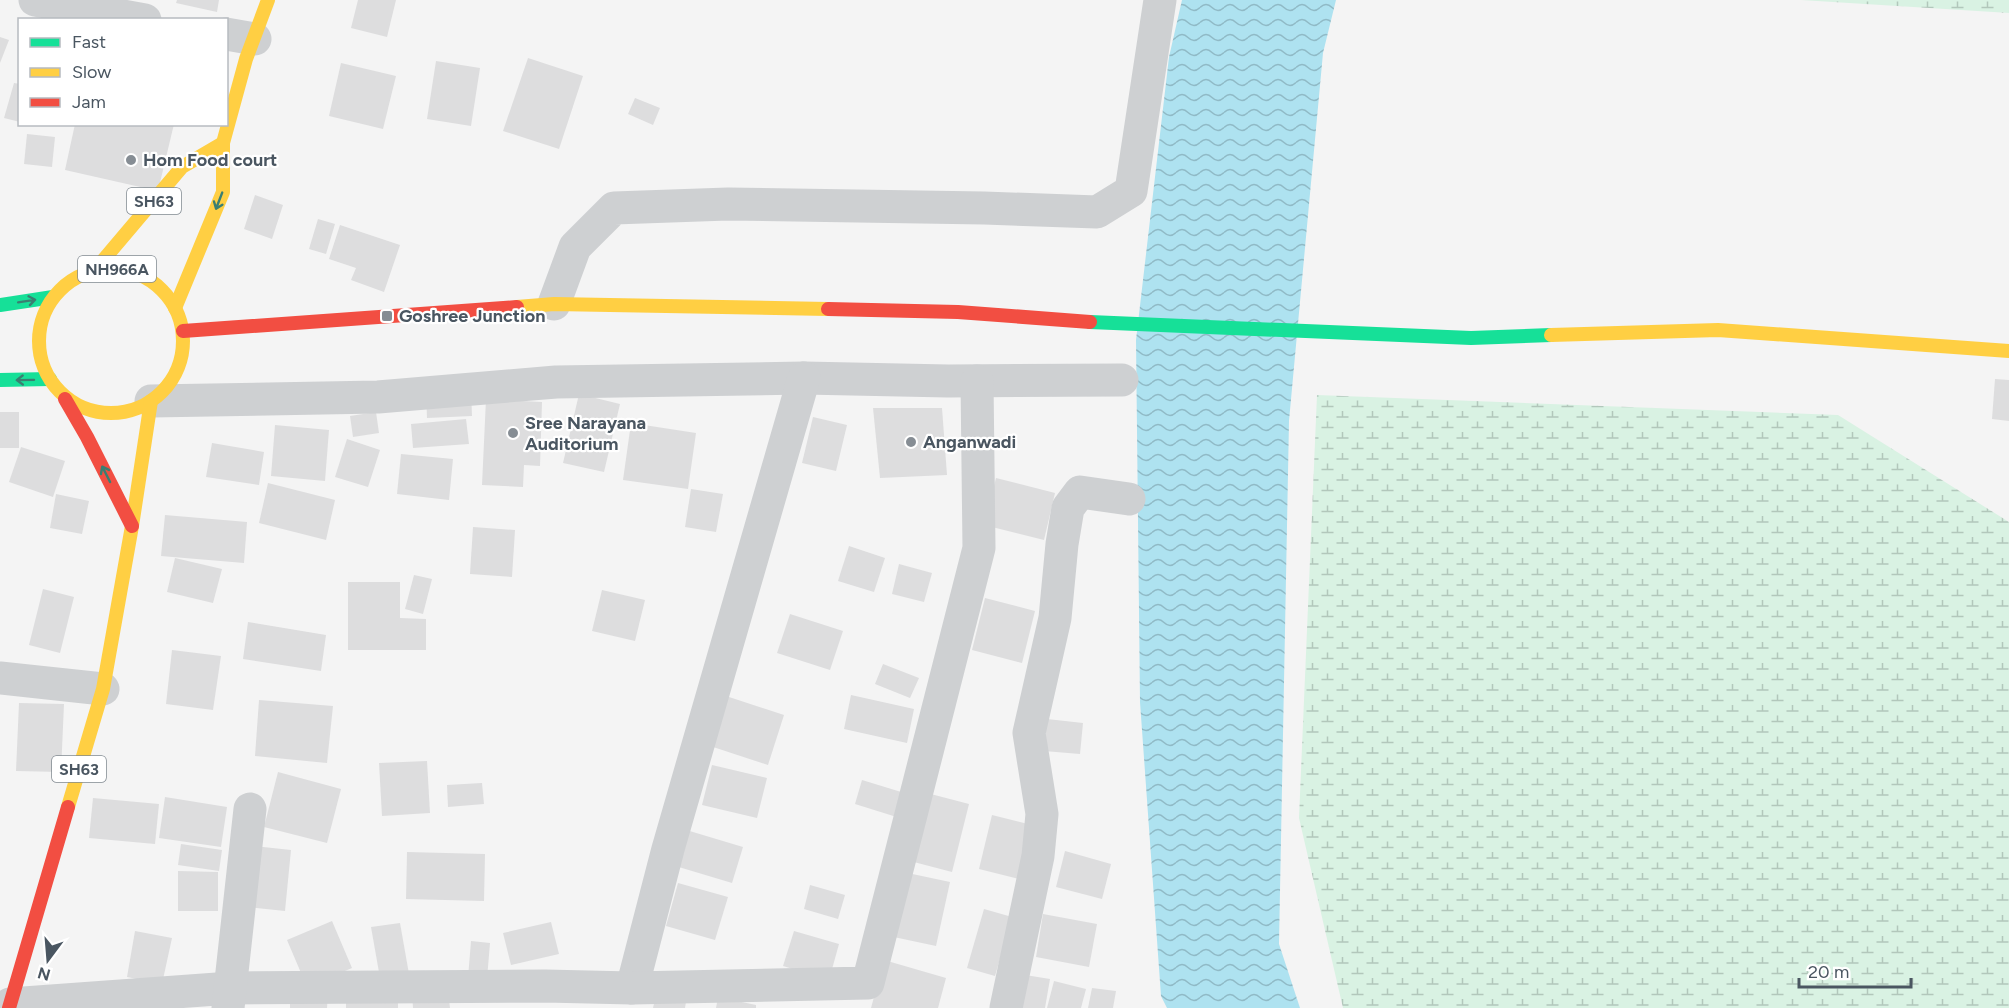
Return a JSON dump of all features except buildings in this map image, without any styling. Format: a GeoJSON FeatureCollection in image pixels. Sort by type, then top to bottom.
{"type":"FeatureCollection","features":[{"type":"Feature","properties":{"kind":"main road"},"geometry":{"type":"LineString","coordinates":[[228,125],[246,58],[241,36],[268,0]]}},
{"type":"Feature","properties":{"kind":"main road"},"geometry":{"type":"LineString","coordinates":[[175,308],[223,192],[223,143],[228,126]]}},
{"type":"Feature","properties":{"kind":"main road","name":"SH63"},"geometry":{"type":"LineString","coordinates":[[94,271],[182,167],[223,143]]}},
{"type":"Feature","properties":{"kind":"main road","name":"NH966A"},"geometry":{"type":"LineString","coordinates":[[118,269],[142,276],[159,288],[175,308],[183,331],[183,352],[176,374],[151,401],[130,410],[107,413],[85,410],[65,399],[50,380],[41,359],[39,336],[43,314],[53,297],[74,280],[94,271],[118,269]]}},
{"type":"Feature","properties":{"kind":"main road","name":"NH966A"},"geometry":{"type":"LineString","coordinates":[[0,305],[53,297]]}},
{"type":"Feature","properties":{"kind":"main road"},"geometry":{"type":"LineString","coordinates":[[183,331],[554,304],[958,312],[1121,324],[1470,338],[1718,330],[2009,351]]}},
{"type":"Feature","properties":{"kind":"main road"},"geometry":{"type":"LineString","coordinates":[[0,380],[50,380]]}},
{"type":"Feature","properties":{"kind":"main road"},"geometry":{"type":"LineString","coordinates":[[65,399],[132,526]]}},
{"type":"Feature","properties":{"kind":"main road","name":"SH63"},"geometry":{"type":"LineString","coordinates":[[9,1006],[103,688],[132,526],[151,401]]}},
{"type":"Feature","properties":{"kind":"street"},"geometry":{"type":"LineString","coordinates":[[35,0],[134,18]]}},
{"type":"Feature","properties":{"kind":"street"},"geometry":{"type":"LineString","coordinates":[[554,304],[575,247],[614,208],[728,204],[1097,212],[1131,191],[1160,0]]}},
{"type":"Feature","properties":{"kind":"street"},"geometry":{"type":"LineString","coordinates":[[151,401],[378,397],[556,382],[804,378],[977,381],[1122,380]]}},
{"type":"Feature","properties":{"kind":"street"},"geometry":{"type":"LineString","coordinates":[[632,988],[668,849],[804,378]]}},
{"type":"Feature","properties":{"kind":"street"},"geometry":{"type":"LineString","coordinates":[[9,1006],[545,986],[864,995],[979,548],[977,381]]}},
{"type":"Feature","properties":{"kind":"street"},"geometry":{"type":"LineString","coordinates":[[1006,1008],[1038,856],[1042,814],[1029,733],[1055,618],[1068,508],[1080,492],[1129,499]]}},
{"type":"Feature","properties":{"kind":"street"},"geometry":{"type":"LineString","coordinates":[[0,678],[103,688]]}},
{"type":"Feature","properties":{"kind":"street"},"geometry":{"type":"LineString","coordinates":[[230,998],[250,809]]}},
{"type":"Feature","properties":{"kind":"green space"},"geometry":{"type":"Polygon","coordinates":[[[1801,0],[2009,0],[2009,13],[1801,0]]]}},
{"type":"Feature","properties":{"kind":"green space"},"geometry":{"type":"Polygon","coordinates":[[[1317,395],[1838,415],[2009,522],[2009,1008],[1343,1008],[1299,818],[1317,395]]]}},
{"type":"Feature","properties":{"kind":"water"},"geometry":{"type":"Polygon","coordinates":[[[1182,0],[1336,0],[1323,53],[1289,421],[1279,944],[1300,1008],[1167,1008],[1161,996],[1140,702],[1136,340],[1169,57],[1182,0]]]}},
{"type":"Feature","properties":{"kind":"traffic: fast"},"geometry":{"type":"LineString","coordinates":[[0,305],[53,297]]}},
{"type":"Feature","properties":{"kind":"traffic: fast"},"geometry":{"type":"LineString","coordinates":[[1090,322],[1471,338],[1551,335]]}},
{"type":"Feature","properties":{"kind":"traffic: fast"},"geometry":{"type":"LineString","coordinates":[[0,380],[50,379]]}},
{"type":"Feature","properties":{"kind":"traffic: slow"},"geometry":{"type":"LineString","coordinates":[[228,125],[246,59],[268,0]]}},
{"type":"Feature","properties":{"kind":"traffic: slow"},"geometry":{"type":"LineString","coordinates":[[175,308],[223,192],[223,143],[228,126]]}},
{"type":"Feature","properties":{"kind":"traffic: slow"},"geometry":{"type":"LineString","coordinates":[[94,271],[182,167],[223,143]]}},
{"type":"Feature","properties":{"kind":"traffic: slow"},"geometry":{"type":"LineString","coordinates":[[111,269],[138,275],[151,281],[162,290],[171,301],[177,314],[183,341],[177,368],[171,381],[162,392],[151,401],[138,407],[111,413],[84,407],[71,401],[60,392],[51,381],[45,368],[39,341],[45,314],[51,301],[60,290],[71,281],[84,275],[111,269]]}},
{"type":"Feature","properties":{"kind":"traffic: slow"},"geometry":{"type":"LineString","coordinates":[[517,307],[554,304],[828,309]]}},
{"type":"Feature","properties":{"kind":"traffic: slow"},"geometry":{"type":"LineString","coordinates":[[1551,335],[1718,330],[2009,351]]}},
{"type":"Feature","properties":{"kind":"traffic: slow"},"geometry":{"type":"LineString","coordinates":[[68,807],[103,689],[132,526],[151,401]]}},
{"type":"Feature","properties":{"kind":"traffic: jam"},"geometry":{"type":"LineString","coordinates":[[183,331],[517,307]]}},
{"type":"Feature","properties":{"kind":"traffic: jam"},"geometry":{"type":"LineString","coordinates":[[828,309],[958,312],[1090,322]]}},
{"type":"Feature","properties":{"kind":"traffic: jam"},"geometry":{"type":"LineString","coordinates":[[65,399],[132,526]]}},
{"type":"Feature","properties":{"kind":"traffic: jam"},"geometry":{"type":"LineString","coordinates":[[9,1008],[68,807]]}},
{"type":"Feature","properties":{"kind":"place","name":"Hom Food court"},"geometry":{"type":"Point","coordinates":[131,160]}},
{"type":"Feature","properties":{"kind":"place","name":"Goshree Junction"},"geometry":{"type":"Point","coordinates":[387,316]}},
{"type":"Feature","properties":{"kind":"place","name":"Sree Narayana Auditorium"},"geometry":{"type":"Point","coordinates":[513,433]}},
{"type":"Feature","properties":{"kind":"place","name":"Anganwadi"},"geometry":{"type":"Point","coordinates":[911,442]}}]}
